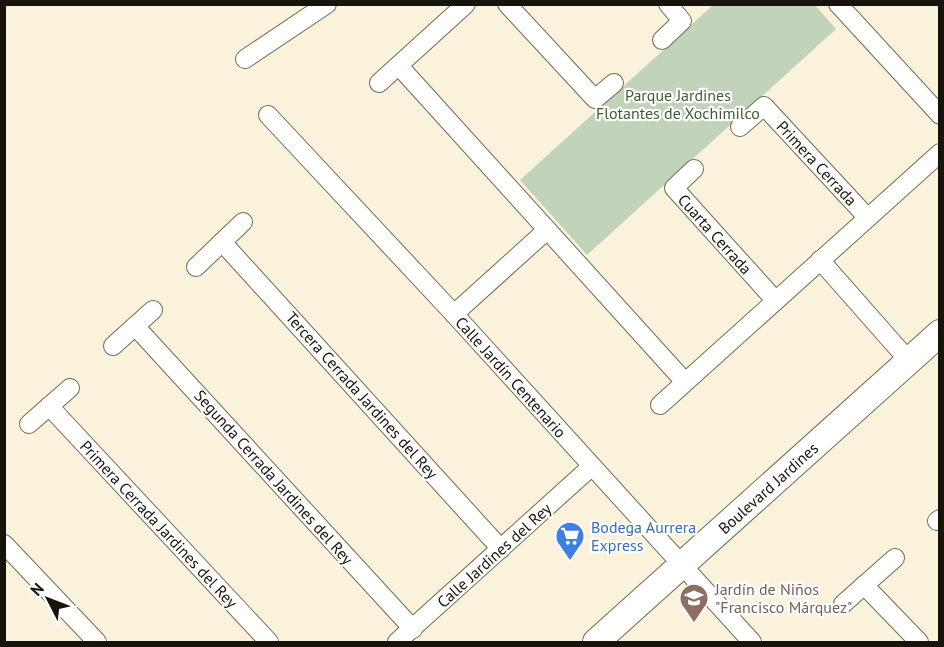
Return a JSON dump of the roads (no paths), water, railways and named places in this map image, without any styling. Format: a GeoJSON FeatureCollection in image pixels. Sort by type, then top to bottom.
{"type":"FeatureCollection","features":[{"type":"Feature","properties":{"kind":"street"},"geometry":{"type":"LineString","coordinates":[[244,59],[327,4]]}},
{"type":"Feature","properties":{"kind":"street"},"geometry":{"type":"LineString","coordinates":[[379,83],[466,4]]}},
{"type":"Feature","properties":{"kind":"street"},"geometry":{"type":"LineString","coordinates":[[507,4],[595,99],[614,82]]}},
{"type":"Feature","properties":{"kind":"street"},"geometry":{"type":"LineString","coordinates":[[662,40],[682,21],[668,4]]}},
{"type":"Feature","properties":{"kind":"street"},"geometry":{"type":"LineString","coordinates":[[838,4],[939,114]]}},
{"type":"Feature","properties":{"kind":"street"},"geometry":{"type":"LineString","coordinates":[[399,66],[685,382]]}},
{"type":"Feature","properties":{"kind":"street","name":"Primera Cerrada"},"geometry":{"type":"LineString","coordinates":[[740,127],[764,106],[867,217]]}},
{"type":"Feature","properties":{"kind":"street","name":"Calle Jardín Centenario"},"geometry":{"type":"LineString","coordinates":[[268,114],[454,314],[752,642]]}},
{"type":"Feature","properties":{"kind":"street"},"geometry":{"type":"LineString","coordinates":[[660,405],[939,153]]}},
{"type":"Feature","properties":{"kind":"street","name":"Cuarta Cerrada"},"geometry":{"type":"LineString","coordinates":[[694,169],[674,188],[775,300]]}},
{"type":"Feature","properties":{"kind":"street"},"geometry":{"type":"LineString","coordinates":[[195,267],[243,222]]}},
{"type":"Feature","properties":{"kind":"street"},"geometry":{"type":"LineString","coordinates":[[454,314],[547,230]]}},
{"type":"Feature","properties":{"kind":"street","name":"Tercera Cerrada Jardines del Rey"},"geometry":{"type":"LineString","coordinates":[[222,242],[501,549]]}},
{"type":"Feature","properties":{"kind":"street"},"geometry":{"type":"LineString","coordinates":[[820,260],[909,361]]}},
{"type":"Feature","properties":{"kind":"street"},"geometry":{"type":"LineString","coordinates":[[113,346],[153,310]]}},
{"type":"Feature","properties":{"kind":"street","name":"Segunda Cerrada Jardines del Rey"},"geometry":{"type":"LineString","coordinates":[[135,326],[413,629]]}},
{"type":"Feature","properties":{"kind":"street","name":"Boulevard Jardines"},"geometry":{"type":"LineString","coordinates":[[596,642],[939,333]]}},
{"type":"Feature","properties":{"kind":"street"},"geometry":{"type":"LineString","coordinates":[[29,424],[70,388]]}},
{"type":"Feature","properties":{"kind":"street","name":"Primera Cerrada Jardines del Rey"},"geometry":{"type":"LineString","coordinates":[[49,406],[269,642]]}},
{"type":"Feature","properties":{"kind":"street","name":"Calle Jardines del Rey"},"geometry":{"type":"LineString","coordinates":[[398,642],[591,467]]}},
{"type":"Feature","properties":{"kind":"street"},"geometry":{"type":"LineString","coordinates":[[4,544],[95,642]]}},
{"type":"Feature","properties":{"kind":"street"},"geometry":{"type":"LineString","coordinates":[[843,604],[895,558]]}},
{"type":"Feature","properties":{"kind":"street"},"geometry":{"type":"LineString","coordinates":[[864,585],[919,642]]}},
{"type":"Feature","properties":{"kind":"place","name":"Bodega Aurrera Express"},"geometry":{"type":"Point","coordinates":[570,562]}},
{"type":"Feature","properties":{"kind":"place","name":"Jardín de Niños \"Francisco Márquez\""},"geometry":{"type":"Point","coordinates":[694,624]}},
{"type":"Feature","properties":{"kind":"park label","name":"Parque Jardines Flotantes de Xochimilco"},"geometry":{"type":"Point","coordinates":[678,104]}}]}
